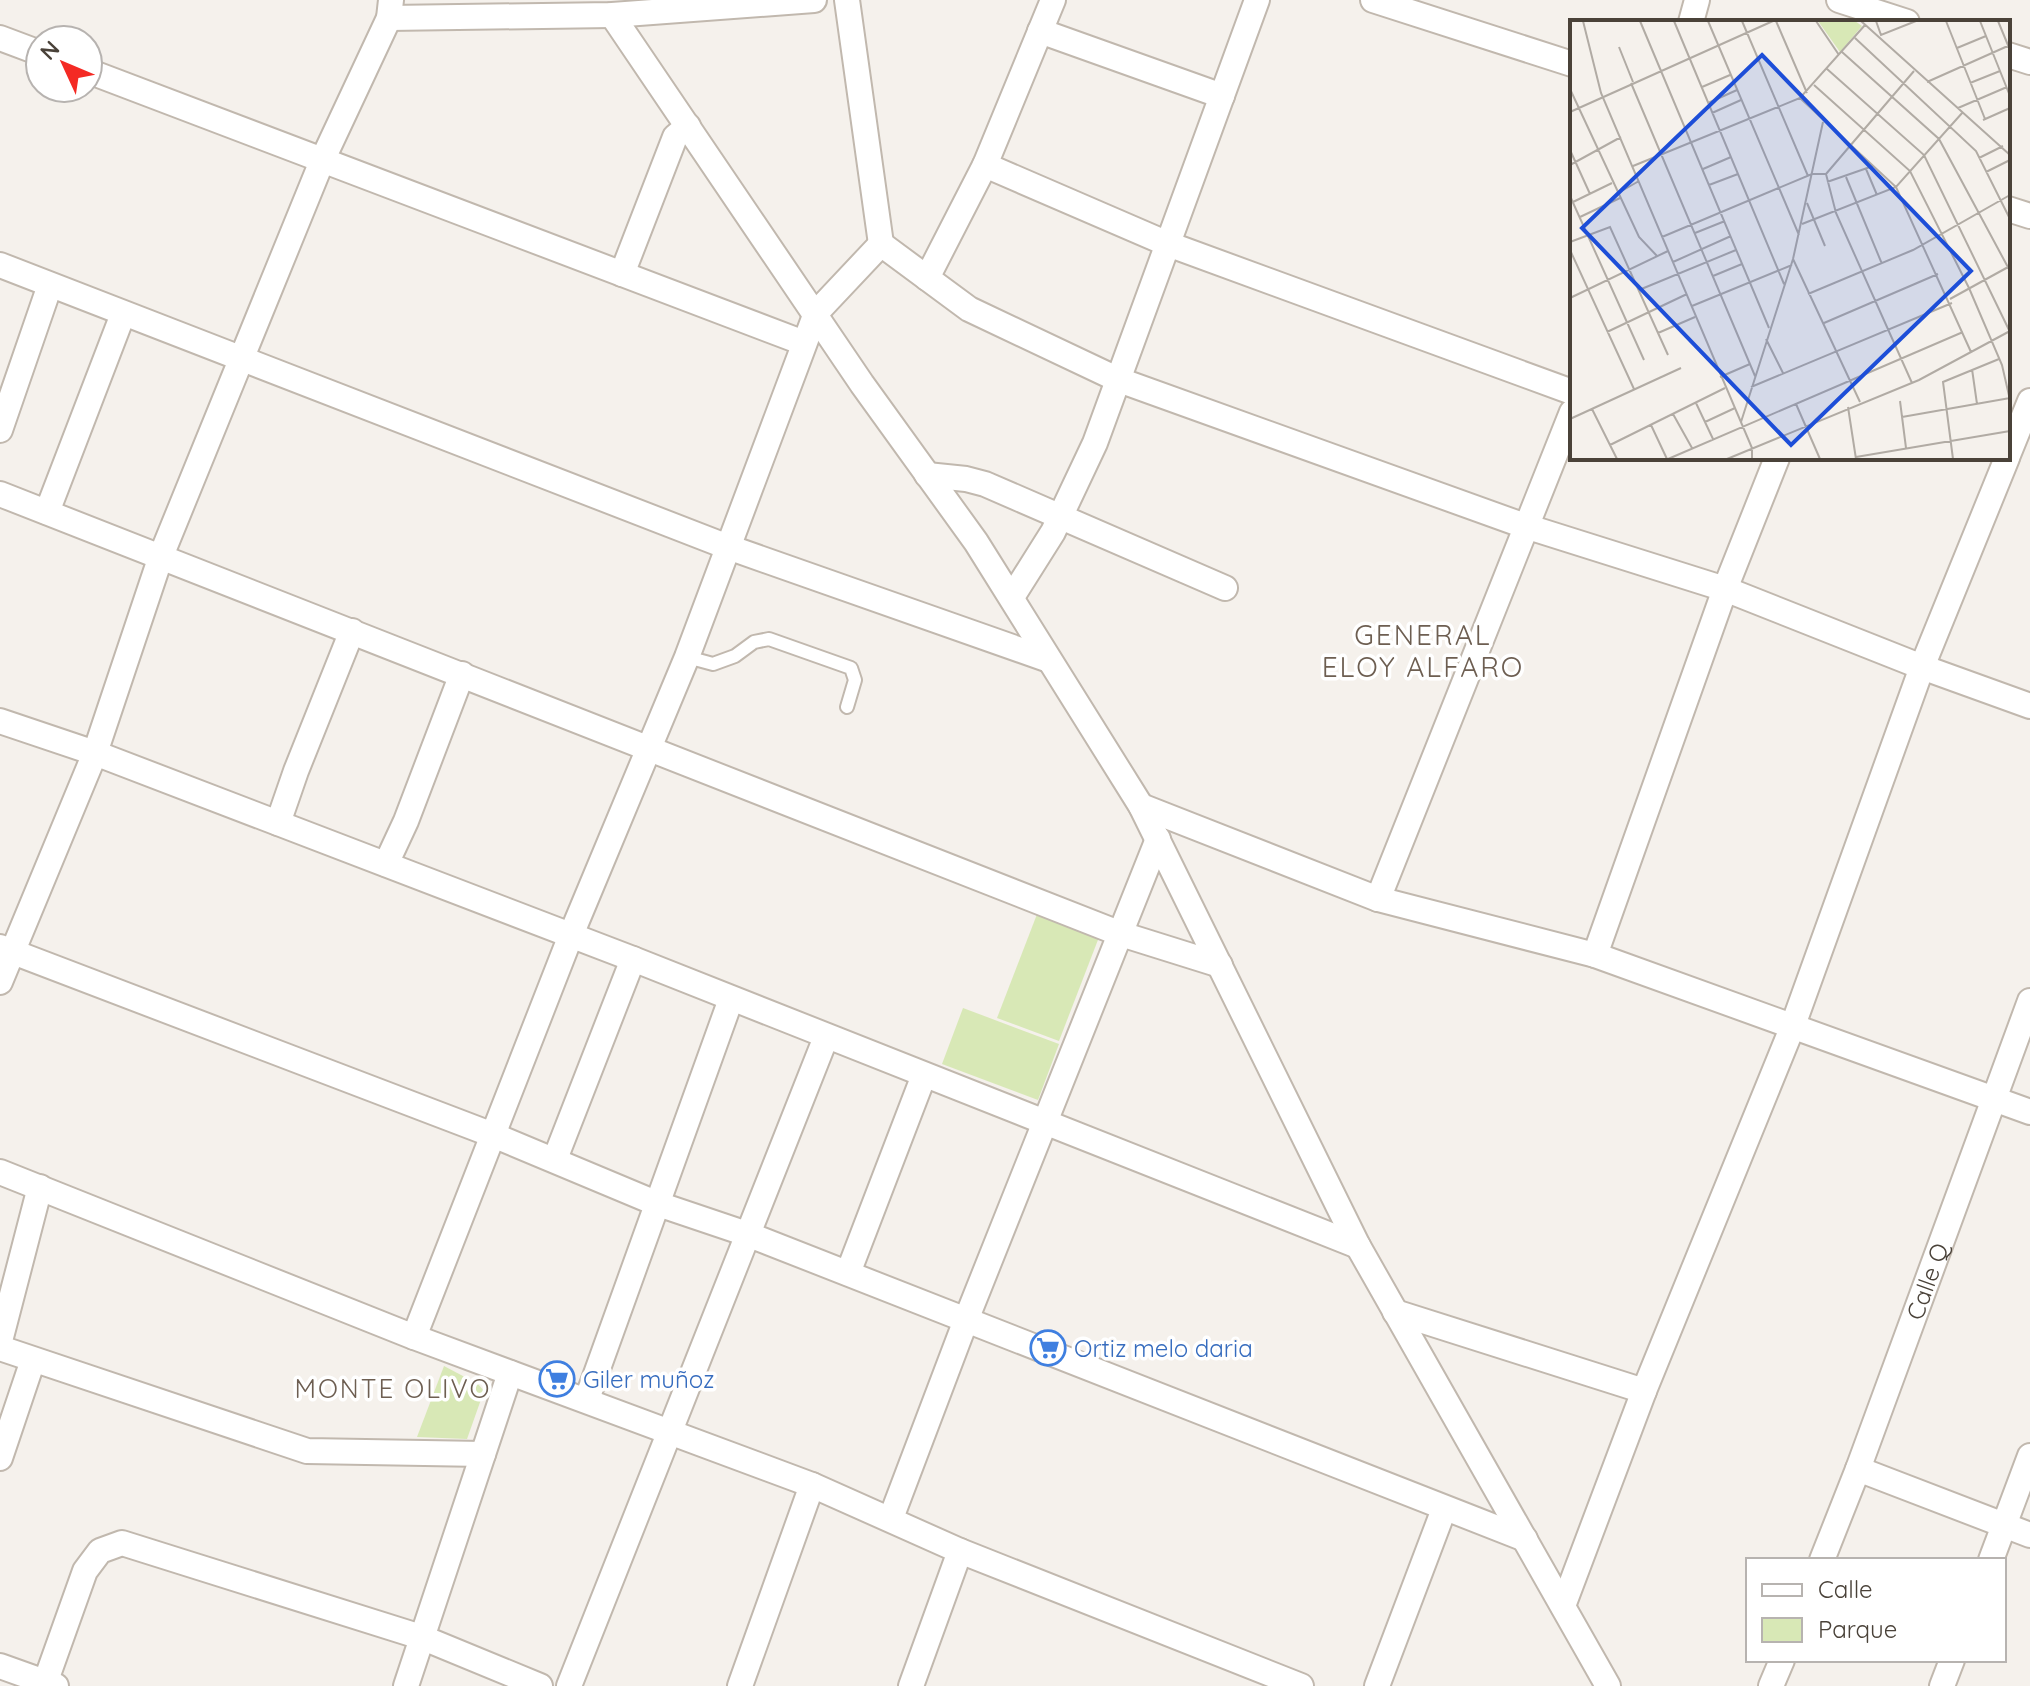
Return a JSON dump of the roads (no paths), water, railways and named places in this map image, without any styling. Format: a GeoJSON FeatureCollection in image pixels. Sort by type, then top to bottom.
{"type":"FeatureCollection","features":[{"type":"Feature","properties":{"kind":"street"},"geometry":{"type":"LineString","coordinates":[[0,982],[6,950],[95,753],[161,556],[322,161],[390,9],[612,15],[814,0]]}},
{"type":"Feature","properties":{"kind":"street"},"geometry":{"type":"LineString","coordinates":[[847,0],[881,244],[969,309],[1119,380],[1525,526],[1725,589],[2030,706]]}},
{"type":"Feature","properties":{"kind":"street"},"geometry":{"type":"LineString","coordinates":[[927,278],[985,165],[1053,0]]}},
{"type":"Feature","properties":{"kind":"street"},"geometry":{"type":"LineString","coordinates":[[1012,597],[1060,517],[1095,443],[1257,0]]}},
{"type":"Feature","properties":{"kind":"street"},"geometry":{"type":"LineString","coordinates":[[1373,0],[1570,63]]}},
{"type":"Feature","properties":{"kind":"street"},"geometry":{"type":"LineString","coordinates":[[1692,20],[1697,0]]}},
{"type":"Feature","properties":{"kind":"street"},"geometry":{"type":"LineString","coordinates":[[1839,0],[1901,20]]}},
{"type":"Feature","properties":{"kind":"street"},"geometry":{"type":"LineString","coordinates":[[612,15],[862,384],[1012,597],[1141,806],[1358,1246],[1608,1686]]}},
{"type":"Feature","properties":{"kind":"street"},"geometry":{"type":"LineString","coordinates":[[1040,31],[1222,96]]}},
{"type":"Feature","properties":{"kind":"street"},"geometry":{"type":"LineString","coordinates":[[0,38],[24,47]]}},
{"type":"Feature","properties":{"kind":"street"},"geometry":{"type":"LineString","coordinates":[[2010,56],[2030,62]]}},
{"type":"Feature","properties":{"kind":"street"},"geometry":{"type":"LineString","coordinates":[[104,77],[804,343]]}},
{"type":"Feature","properties":{"kind":"street"},"geometry":{"type":"LineString","coordinates":[[622,274],[675,137],[688,126]]}},
{"type":"Feature","properties":{"kind":"street"},"geometry":{"type":"LineString","coordinates":[[985,165],[1168,244],[1570,391]]}},
{"type":"Feature","properties":{"kind":"street"},"geometry":{"type":"LineString","coordinates":[[2010,210],[2030,216]]}},
{"type":"Feature","properties":{"kind":"street"},"geometry":{"type":"LineString","coordinates":[[414,1337],[571,935],[687,657],[816,313],[881,244]]}},
{"type":"Feature","properties":{"kind":"street"},"geometry":{"type":"LineString","coordinates":[[0,265],[728,547],[1049,660]]}},
{"type":"Feature","properties":{"kind":"street"},"geometry":{"type":"LineString","coordinates":[[0,430],[50,285]]}},
{"type":"Feature","properties":{"kind":"street"},"geometry":{"type":"LineString","coordinates":[[47,512],[123,314]]}},
{"type":"Feature","properties":{"kind":"street"},"geometry":{"type":"LineString","coordinates":[[2010,450],[2030,401]]}},
{"type":"Feature","properties":{"kind":"street"},"geometry":{"type":"LineString","coordinates":[[1378,899],[1570,417]]}},
{"type":"Feature","properties":{"kind":"street"},"geometry":{"type":"LineString","coordinates":[[1595,955],[1725,589],[1776,460]]}},
{"type":"Feature","properties":{"kind":"street"},"geometry":{"type":"LineString","coordinates":[[1563,1606],[1644,1391],[1792,1028],[1922,667],[2006,460]]}},
{"type":"Feature","properties":{"kind":"street"},"geometry":{"type":"LineString","coordinates":[[927,475],[985,484],[1225,588]]}},
{"type":"Feature","properties":{"kind":"street"},"geometry":{"type":"LineString","coordinates":[[0,494],[1121,934],[1220,965]]}},
{"type":"Feature","properties":{"kind":"street"},"geometry":{"type":"LineString","coordinates":[[278,823],[352,631]]}},
{"type":"Feature","properties":{"kind":"street"},"geometry":{"type":"LineString","coordinates":[[386,864],[406,821],[462,674]]}},
{"type":"Feature","properties":{"kind":"street"},"geometry":{"type":"LineString","coordinates":[[0,721],[95,753],[571,935],[1358,1246]]}},
{"type":"Feature","properties":{"kind":"street"},"geometry":{"type":"LineString","coordinates":[[1141,806],[1378,899],[1595,955],[2030,1112]]}},
{"type":"Feature","properties":{"kind":"street"},"geometry":{"type":"LineString","coordinates":[[891,1518],[966,1320],[1158,839]]}},
{"type":"Feature","properties":{"kind":"street"},"geometry":{"type":"LineString","coordinates":[[6,950],[555,1159],[658,1204],[848,1273],[1525,1539]]}},
{"type":"Feature","properties":{"kind":"street"},"geometry":{"type":"LineString","coordinates":[[555,1159],[633,959]]}},
{"type":"Feature","properties":{"kind":"street"},"geometry":{"type":"LineString","coordinates":[[587,1399],[731,999]]}},
{"type":"Feature","properties":{"kind":"street","name":"Calle Q"},"geometry":{"type":"LineString","coordinates":[[1823,1558],[2030,1001]]}},
{"type":"Feature","properties":{"kind":"street"},"geometry":{"type":"LineString","coordinates":[[569,1686],[826,1037]]}},
{"type":"Feature","properties":{"kind":"street"},"geometry":{"type":"LineString","coordinates":[[848,1273],[924,1075]]}},
{"type":"Feature","properties":{"kind":"street"},"geometry":{"type":"LineString","coordinates":[[0,1172],[414,1337],[812,1485],[960,1551],[1301,1686]]}},
{"type":"Feature","properties":{"kind":"street"},"geometry":{"type":"LineString","coordinates":[[0,1341],[40,1187]]}},
{"type":"Feature","properties":{"kind":"street"},"geometry":{"type":"LineString","coordinates":[[1395,1312],[1644,1391]]}},
{"type":"Feature","properties":{"kind":"street"},"geometry":{"type":"LineString","coordinates":[[0,1348],[307,1451],[483,1454]]}},
{"type":"Feature","properties":{"kind":"street"},"geometry":{"type":"LineString","coordinates":[[0,1458],[33,1360]]}},
{"type":"Feature","properties":{"kind":"street"},"geometry":{"type":"LineString","coordinates":[[406,1686],[510,1373]]}},
{"type":"Feature","properties":{"kind":"street"},"geometry":{"type":"LineString","coordinates":[[1992,1558],[2030,1456]]}},
{"type":"Feature","properties":{"kind":"street"},"geometry":{"type":"LineString","coordinates":[[1858,1469],[2030,1535]]}},
{"type":"Feature","properties":{"kind":"street"},"geometry":{"type":"LineString","coordinates":[[740,1686],[812,1485]]}},
{"type":"Feature","properties":{"kind":"street"},"geometry":{"type":"LineString","coordinates":[[1377,1686],[1444,1509]]}},
{"type":"Feature","properties":{"kind":"street"},"geometry":{"type":"LineString","coordinates":[[0,1666],[49,1685],[85,1571],[100,1551],[122,1543],[421,1637],[540,1686]]}},
{"type":"Feature","properties":{"kind":"street"},"geometry":{"type":"LineString","coordinates":[[911,1686],[960,1551]]}},
{"type":"Feature","properties":{"kind":"street"},"geometry":{"type":"LineString","coordinates":[[1771,1686],[1781,1662]]}},
{"type":"Feature","properties":{"kind":"street"},"geometry":{"type":"LineString","coordinates":[[1942,1686],[1951,1662]]}},
{"type":"Feature","properties":{"kind":"lane"},"geometry":{"type":"LineString","coordinates":[[687,657],[713,664],[735,656],[754,642],[769,639],[851,668],[855,680],[847,707]]}},
{"type":"Feature","properties":{"kind":"place","name":"Ortiz melo daria"},"geometry":{"type":"Point","coordinates":[1048,1348]}},
{"type":"Feature","properties":{"kind":"place","name":"Giler muñoz"},"geometry":{"type":"Point","coordinates":[557,1379]}},
{"type":"Feature","properties":{"kind":"district","name":"GENERAL ELOY ALFARO"},"geometry":{"type":"Point","coordinates":[1423,650]}},
{"type":"Feature","properties":{"kind":"district","name":"MONTE OLIVO"},"geometry":{"type":"Point","coordinates":[393,1388]}}]}
